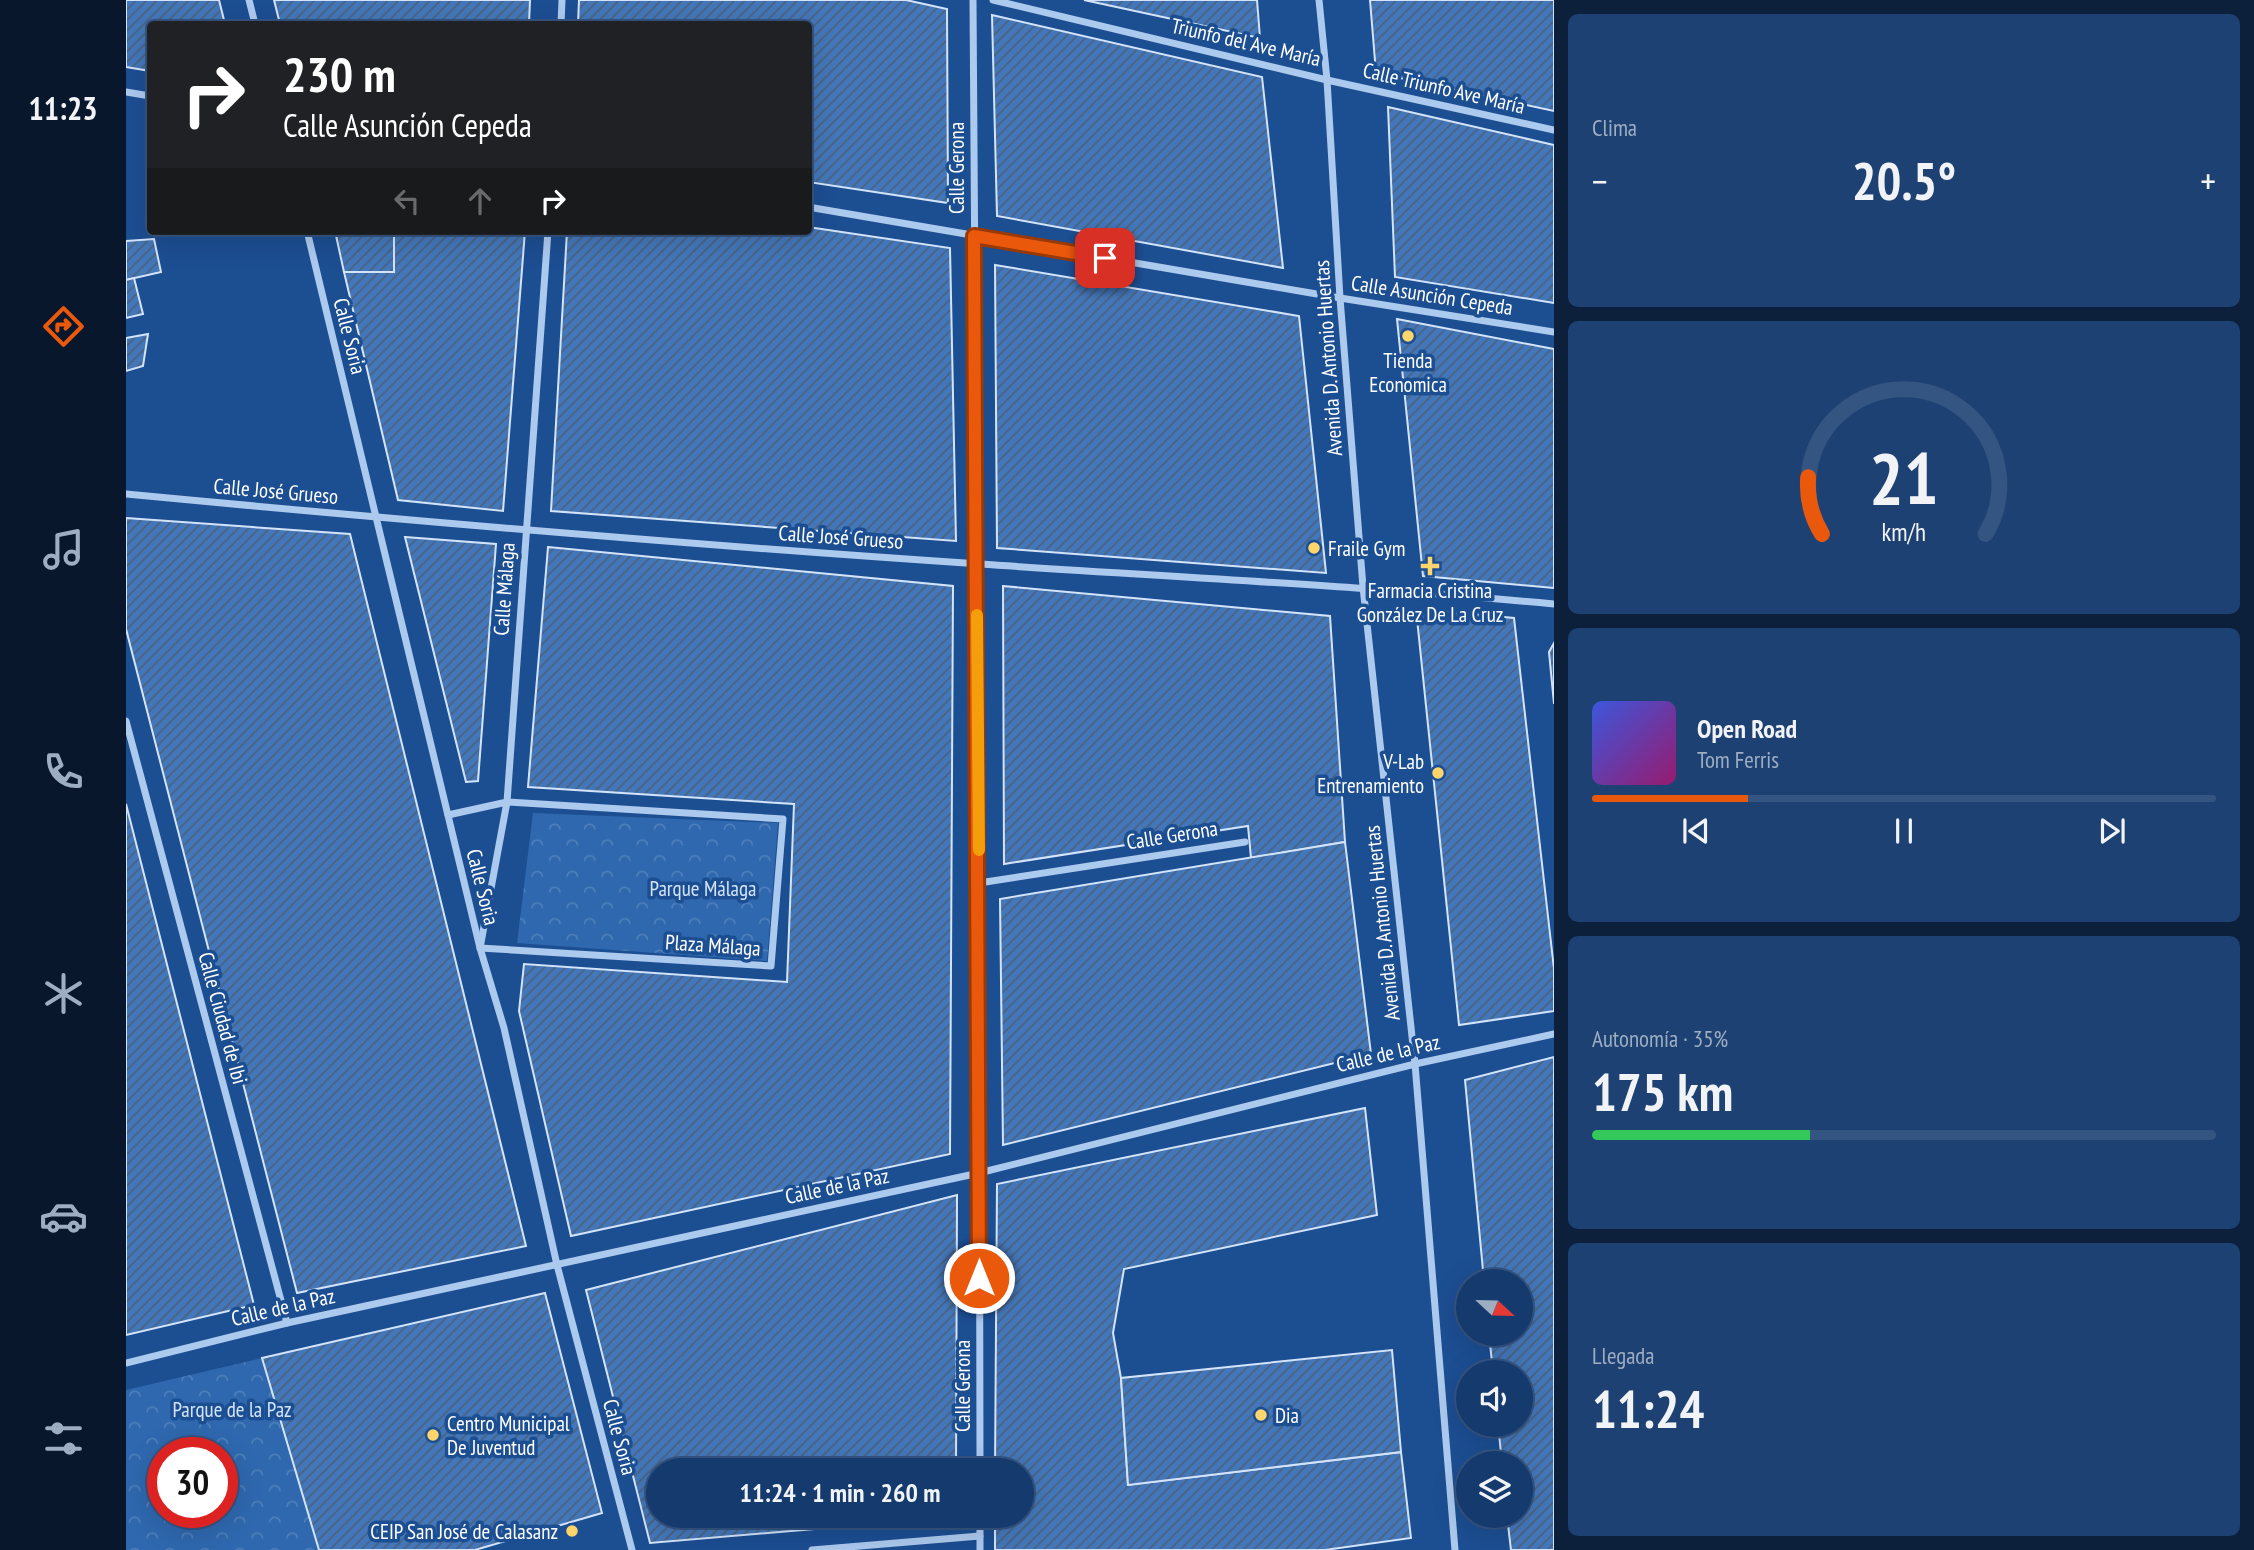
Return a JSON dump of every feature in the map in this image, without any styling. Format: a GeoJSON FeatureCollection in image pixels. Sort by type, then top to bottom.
{"type":"FeatureCollection","features":[{"type":"Feature","properties":{"kind":"street"},"geometry":{"type":"LineString","coordinates":[[248,0],[254,21]]}},
{"type":"Feature","properties":{"kind":"street"},"geometry":{"type":"LineString","coordinates":[[561,21],[562,0]]}},
{"type":"Feature","properties":{"kind":"street","name":"Calle Gerona"},"geometry":{"type":"LineString","coordinates":[[973,0],[980,1458]]}},
{"type":"Feature","properties":{"kind":"street","name":"Triunfo del Ave María"},"geometry":{"type":"LineString","coordinates":[[993,0],[1327,80]]}},
{"type":"Feature","properties":{"kind":"street","name":"Avenida D. Antonio Huertas"},"geometry":{"type":"LineString","coordinates":[[1319,0],[1363,587],[1415,1064],[1455,1550]]}},
{"type":"Feature","properties":{"kind":"street","name":"Calle Triunfo Ave María"},"geometry":{"type":"LineString","coordinates":[[1327,80],[1554,130]]}},
{"type":"Feature","properties":{"kind":"street"},"geometry":{"type":"LineString","coordinates":[[126,92],[147,96]]}},
{"type":"Feature","properties":{"kind":"street","name":"Calle Asunción Cepeda"},"geometry":{"type":"LineString","coordinates":[[812,208],[1554,332]]}},
{"type":"Feature","properties":{"kind":"street","name":"Calle Soria"},"geometry":{"type":"LineString","coordinates":[[308,235],[480,948],[504,1028],[557,1265],[632,1550]]}},
{"type":"Feature","properties":{"kind":"street","name":"Calle Málaga"},"geometry":{"type":"LineString","coordinates":[[480,948],[508,802],[548,235]]}},
{"type":"Feature","properties":{"kind":"street","name":"Calle José Grueso"},"geometry":{"type":"LineString","coordinates":[[126,494],[526,531],[977,564],[1363,587],[1554,604]]}},
{"type":"Feature","properties":{"kind":"street","name":"Calle Ciudad de Ibi"},"geometry":{"type":"LineString","coordinates":[[126,721],[287,1323]]}},
{"type":"Feature","properties":{"kind":"street"},"geometry":{"type":"LineString","coordinates":[[448,815],[508,802]]}},
{"type":"Feature","properties":{"kind":"street","name":"Plaza Málaga"},"geometry":{"type":"LineString","coordinates":[[480,948],[771,966],[783,818],[508,802]]}},
{"type":"Feature","properties":{"kind":"street","name":"Calle Gerona"},"geometry":{"type":"LineString","coordinates":[[979,883],[1245,842]]}},
{"type":"Feature","properties":{"kind":"street","name":"Calle de la Paz"},"geometry":{"type":"LineString","coordinates":[[126,1363],[287,1323],[979,1173],[1415,1064],[1554,1034]]}},
{"type":"Feature","properties":{"kind":"street"},"geometry":{"type":"LineString","coordinates":[[980,1528],[980,1550]]}},
{"type":"Feature","properties":{"kind":"street"},"geometry":{"type":"LineString","coordinates":[[812,1550],[980,1536]]}},
{"type":"Feature","properties":{"kind":"green space","name":"Parque Málaga"},"geometry":{"type":"Polygon","coordinates":[[[533,813],[778,823],[767,961],[517,943],[533,813]]]}},
{"type":"Feature","properties":{"kind":"green space","name":"Parque de la Paz"},"geometry":{"type":"Polygon","coordinates":[[[262,1358],[319,1550],[126,1550],[126,1390],[262,1358]]]}},
{"type":"Feature","properties":{"kind":"building"},"geometry":{"type":"Polygon","coordinates":[[[126,0],[219,0],[224,21],[147,21],[147,70],[126,67],[126,0]]]}},
{"type":"Feature","properties":{"kind":"building"},"geometry":{"type":"Polygon","coordinates":[[[274,0],[530,0],[529,21],[279,21],[274,0]]]}},
{"type":"Feature","properties":{"kind":"building"},"geometry":{"type":"Polygon","coordinates":[[[579,0],[906,0],[947,9],[948,203],[812,183],[812,21],[578,21],[579,0]]]}},
{"type":"Feature","properties":{"kind":"building"},"geometry":{"type":"Polygon","coordinates":[[[1084,0],[1257,0],[1260,38],[1084,0]]]}},
{"type":"Feature","properties":{"kind":"building"},"geometry":{"type":"Polygon","coordinates":[[[1370,0],[1554,0],[1554,111],[1376,73],[1370,0]]]}},
{"type":"Feature","properties":{"kind":"building"},"geometry":{"type":"Polygon","coordinates":[[[992,15],[1262,77],[1283,268],[997,216],[992,15]]]}},
{"type":"Feature","properties":{"kind":"building"},"geometry":{"type":"Polygon","coordinates":[[[1388,107],[1554,145],[1554,303],[1395,277],[1388,107]]]}},
{"type":"Feature","properties":{"kind":"building"},"geometry":{"type":"Polygon","coordinates":[[[812,228],[950,248],[956,541],[551,511],[567,235],[812,235],[812,228]]]}},
{"type":"Feature","properties":{"kind":"building"},"geometry":{"type":"Polygon","coordinates":[[[336,235],[394,235],[394,272],[344,272],[336,235]]]}},
{"type":"Feature","properties":{"kind":"building"},"geometry":{"type":"Polygon","coordinates":[[[394,235],[525,235],[503,511],[398,500],[344,272],[394,272],[394,235]]]}},
{"type":"Feature","properties":{"kind":"building"},"geometry":{"type":"Polygon","coordinates":[[[154,239],[161,272],[126,280],[126,241],[154,239]]]}},
{"type":"Feature","properties":{"kind":"building"},"geometry":{"type":"Polygon","coordinates":[[[995,265],[1299,316],[1326,573],[997,548],[995,265]]]}},
{"type":"Feature","properties":{"kind":"building"},"geometry":{"type":"Polygon","coordinates":[[[134,278],[143,314],[126,318],[126,280],[134,278]]]}},
{"type":"Feature","properties":{"kind":"building"},"geometry":{"type":"Polygon","coordinates":[[[1397,319],[1554,349],[1554,588],[1423,576],[1397,319]]]}},
{"type":"Feature","properties":{"kind":"building"},"geometry":{"type":"Polygon","coordinates":[[[148,334],[143,366],[126,371],[126,338],[148,334]]]}},
{"type":"Feature","properties":{"kind":"building"},"geometry":{"type":"Polygon","coordinates":[[[126,518],[350,534],[526,1246],[297,1293],[126,629],[126,518]]]}},
{"type":"Feature","properties":{"kind":"building"},"geometry":{"type":"Polygon","coordinates":[[[405,537],[496,544],[478,781],[466,782],[405,537]]]}},
{"type":"Feature","properties":{"kind":"building"},"geometry":{"type":"Polygon","coordinates":[[[548,547],[953,586],[950,1154],[571,1236],[519,1011],[524,964],[787,982],[794,804],[528,787],[548,547]]]}},
{"type":"Feature","properties":{"kind":"building"},"geometry":{"type":"Polygon","coordinates":[[[1003,586],[1330,616],[1345,842],[1251,858],[1248,826],[1004,864],[1003,586]]]}},
{"type":"Feature","properties":{"kind":"building"},"geometry":{"type":"Polygon","coordinates":[[[1416,609],[1514,618],[1554,969],[1554,1011],[1459,1025],[1416,609]]]}},
{"type":"Feature","properties":{"kind":"building"},"geometry":{"type":"Polygon","coordinates":[[[1554,643],[1554,704],[1549,652],[1554,643]]]}},
{"type":"Feature","properties":{"kind":"building"},"geometry":{"type":"Polygon","coordinates":[[[126,804],[254,1305],[126,1335],[126,804]]]}},
{"type":"Feature","properties":{"kind":"building"},"geometry":{"type":"Polygon","coordinates":[[[1345,842],[1371,1054],[1003,1145],[1000,899],[1345,842]]]}},
{"type":"Feature","properties":{"kind":"building"},"geometry":{"type":"Polygon","coordinates":[[[1554,1057],[1554,1550],[1511,1550],[1508,1528],[1533,1528],[1533,1451],[1501,1451],[1499,1437],[1533,1437],[1533,1360],[1492,1360],[1490,1346],[1533,1346],[1533,1269],[1483,1269],[1465,1080],[1554,1057]]]}},
{"type":"Feature","properties":{"kind":"building"},"geometry":{"type":"Polygon","coordinates":[[[1365,1108],[1377,1215],[1124,1269],[1113,1333],[1121,1378],[1128,1485],[1401,1452],[1411,1538],[1325,1550],[995,1550],[995,1528],[1034,1528],[1034,1458],[995,1458],[997,1184],[1365,1108]]]}},
{"type":"Feature","properties":{"kind":"building"},"geometry":{"type":"Polygon","coordinates":[[[957,1195],[956,1458],[646,1458],[646,1527],[586,1290],[957,1195]]]}},
{"type":"Feature","properties":{"kind":"building","name":"Centro Municipal De Juventud"},"geometry":{"type":"Polygon","coordinates":[[[545,1293],[602,1513],[475,1550],[319,1550],[262,1358],[545,1293]]]}},
{"type":"Feature","properties":{"kind":"building","name":"Dia"},"geometry":{"type":"Polygon","coordinates":[[[1392,1350],[1401,1452],[1128,1485],[1121,1378],[1392,1350]]]}},
{"type":"Feature","properties":{"kind":"building"},"geometry":{"type":"Polygon","coordinates":[[[646,1528],[827,1528],[650,1543],[646,1528]]]}},
{"type":"Feature","properties":{"kind":"slow traffic"},"geometry":{"type":"LineString","coordinates":[[977,615],[979,850]]}},
{"type":"Feature","properties":{"kind":"place","name":"Tienda Economica"},"geometry":{"type":"Point","coordinates":[1408,336]}},
{"type":"Feature","properties":{"kind":"place","name":"Fraile Gym"},"geometry":{"type":"Point","coordinates":[1314,548]}},
{"type":"Feature","properties":{"kind":"place","name":"Farmacia Cristina González De La Cruz"},"geometry":{"type":"Point","coordinates":[1430,566]}},
{"type":"Feature","properties":{"kind":"place","name":"V-Lab Entrenamiento"},"geometry":{"type":"Point","coordinates":[1438,773]}},
{"type":"Feature","properties":{"kind":"place","name":"Dia"},"geometry":{"type":"Point","coordinates":[1261,1415]}},
{"type":"Feature","properties":{"kind":"place","name":"Centro Municipal De Juventud"},"geometry":{"type":"Point","coordinates":[433,1435]}},
{"type":"Feature","properties":{"kind":"place","name":"CEIP San José de Calasanz"},"geometry":{"type":"Point","coordinates":[572,1531]}},
{"type":"Feature","properties":{"kind":"route"},"geometry":{"type":"LineString","coordinates":[[979,1278],[974,236],[1105,258]]}}]}
